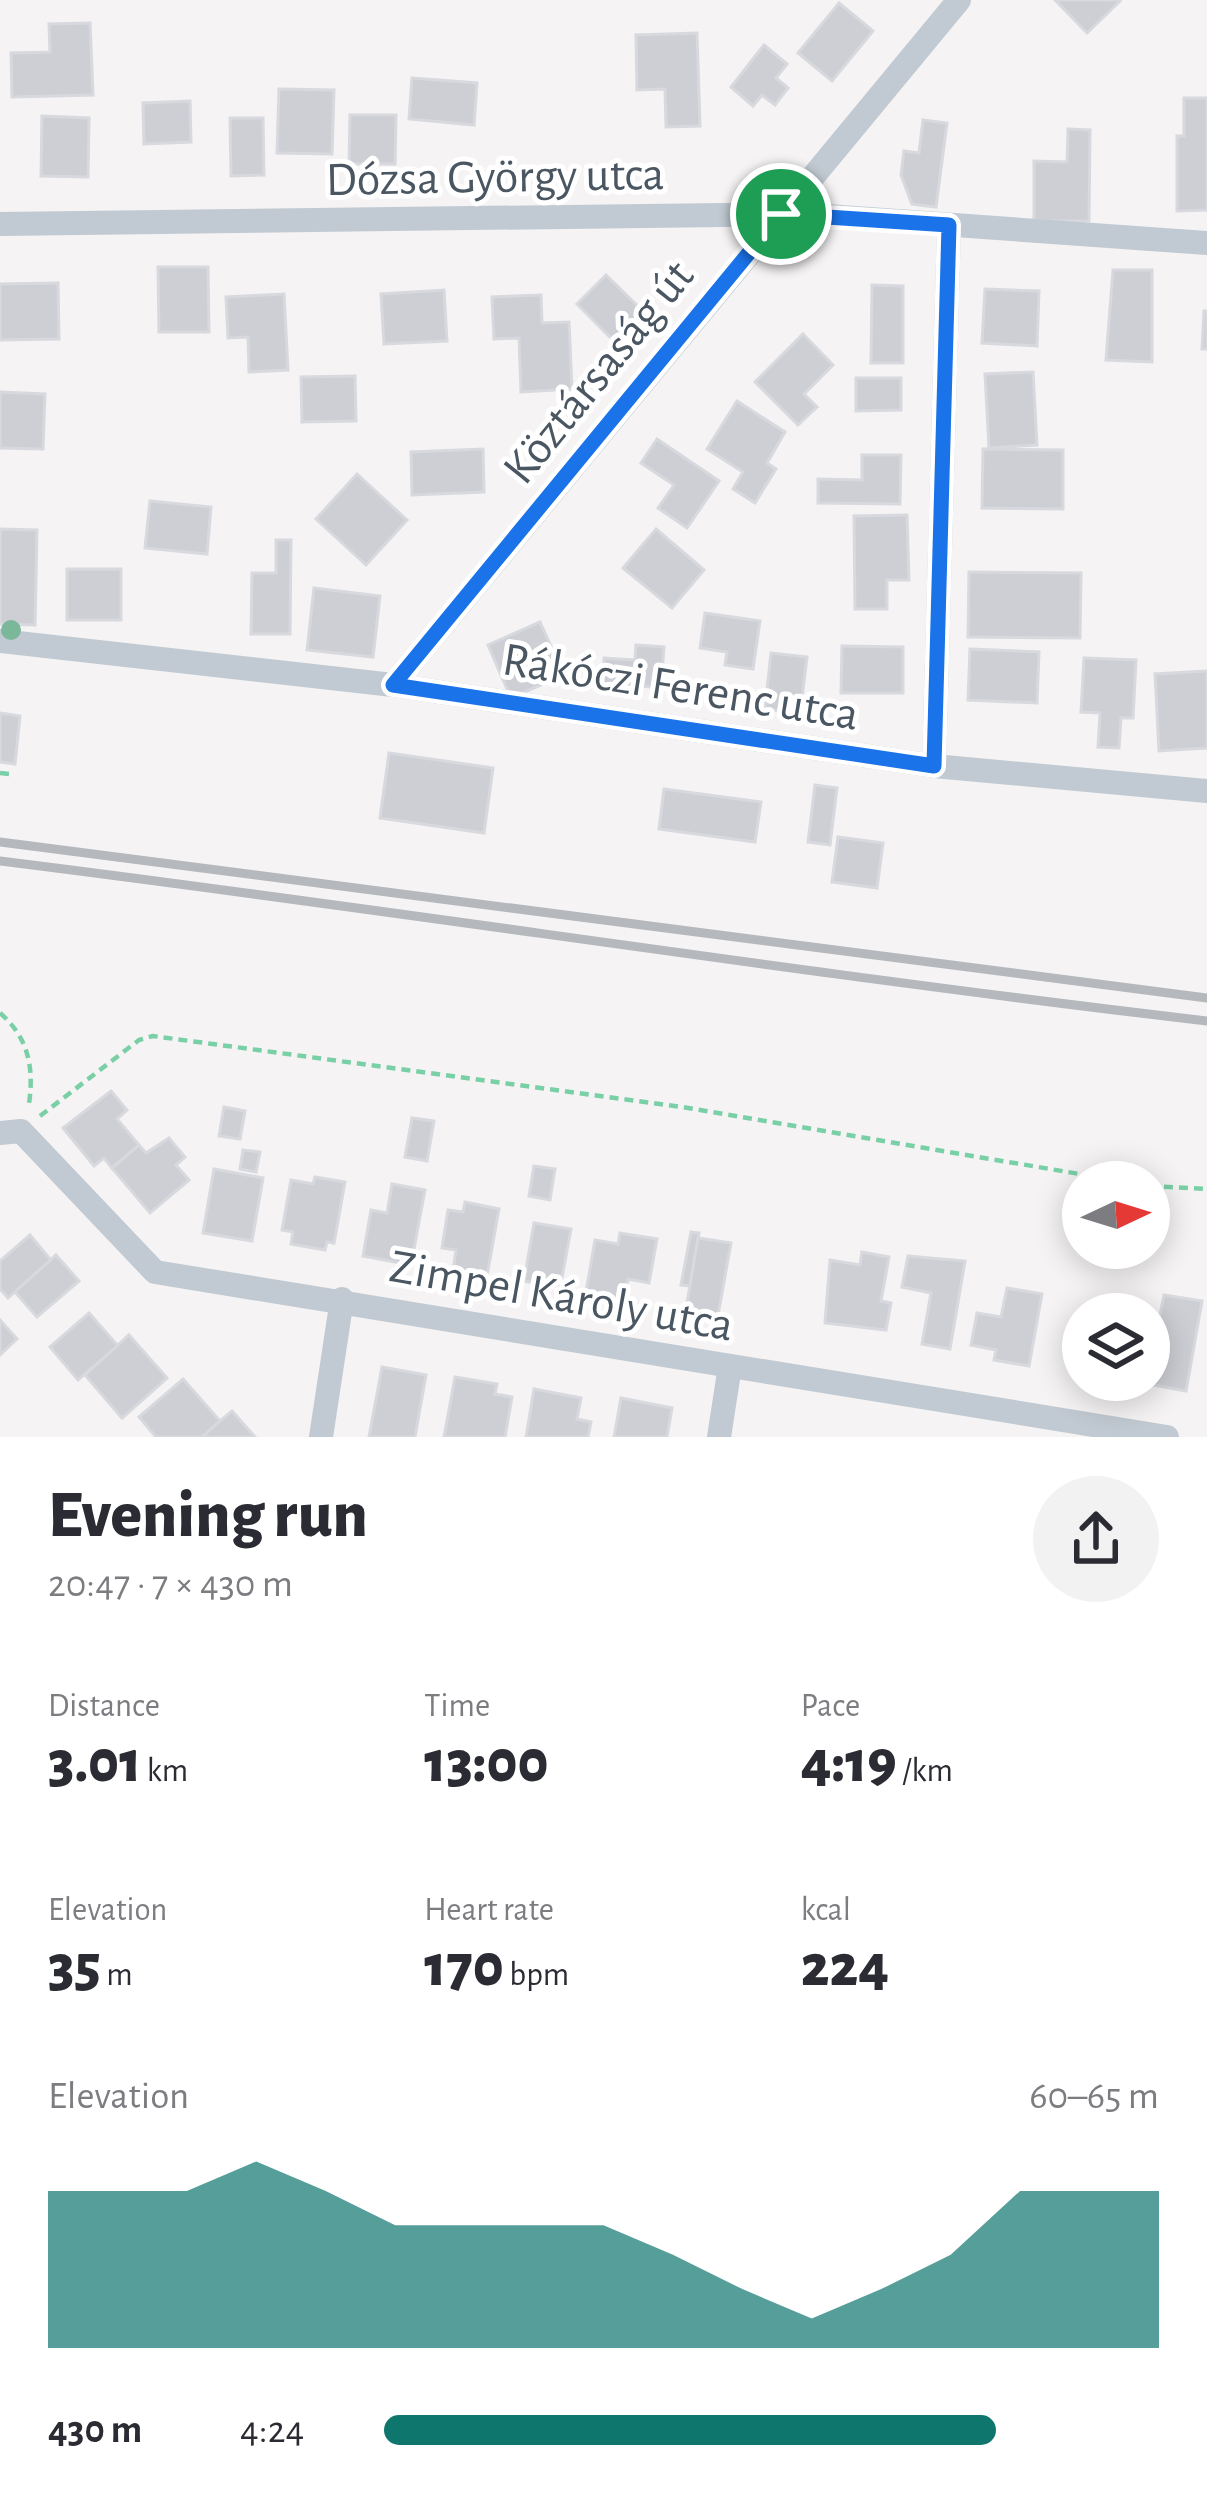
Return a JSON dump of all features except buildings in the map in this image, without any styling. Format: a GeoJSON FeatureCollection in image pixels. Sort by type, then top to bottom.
{"type":"FeatureCollection","features":[{"type":"Feature","properties":{"kind":"street","name":"Köztársaság út"},"geometry":{"type":"LineString","coordinates":[[393,685],[959,0]]}},
{"type":"Feature","properties":{"kind":"street","name":"Dózsa György utca"},"geometry":{"type":"LineString","coordinates":[[0,224],[781,214],[1207,243]]}},
{"type":"Feature","properties":{"kind":"street"},"geometry":{"type":"LineString","coordinates":[[934,766],[949,225]]}},
{"type":"Feature","properties":{"kind":"street","name":"Rákóczi Ferenc utca"},"geometry":{"type":"LineString","coordinates":[[0,641],[393,685],[934,766],[1207,791]]}},
{"type":"Feature","properties":{"kind":"street","name":"Zimpel Károly utca"},"geometry":{"type":"LineString","coordinates":[[7,1132],[155,1272],[1167,1437]]}},
{"type":"Feature","properties":{"kind":"street"},"geometry":{"type":"LineString","coordinates":[[321,1437],[342,1299]]}},
{"type":"Feature","properties":{"kind":"street"},"geometry":{"type":"LineString","coordinates":[[719,1437],[730,1366]]}},
{"type":"Feature","properties":{"kind":"path"},"geometry":{"type":"LineString","coordinates":[[0,773],[9,774]]}},
{"type":"Feature","properties":{"kind":"path"},"geometry":{"type":"LineString","coordinates":[[0,1013],[14,1025],[33,1064],[7,1132]]}},
{"type":"Feature","properties":{"kind":"path"},"geometry":{"type":"LineString","coordinates":[[7,1132],[139,1040],[153,1036],[682,1107],[1062,1171]]}},
{"type":"Feature","properties":{"kind":"path"},"geometry":{"type":"LineString","coordinates":[[1170,1187],[1207,1189]]}},
{"type":"Feature","properties":{"kind":"railway"},"geometry":{"type":"LineString","coordinates":[[0,842],[1207,998]]}},
{"type":"Feature","properties":{"kind":"railway"},"geometry":{"type":"LineString","coordinates":[[0,861],[1207,1021]]}},
{"type":"Feature","properties":{"kind":"route"},"geometry":{"type":"LineString","coordinates":[[781,214],[949,225],[934,766],[393,685],[587,449],[781,214]]}}]}
